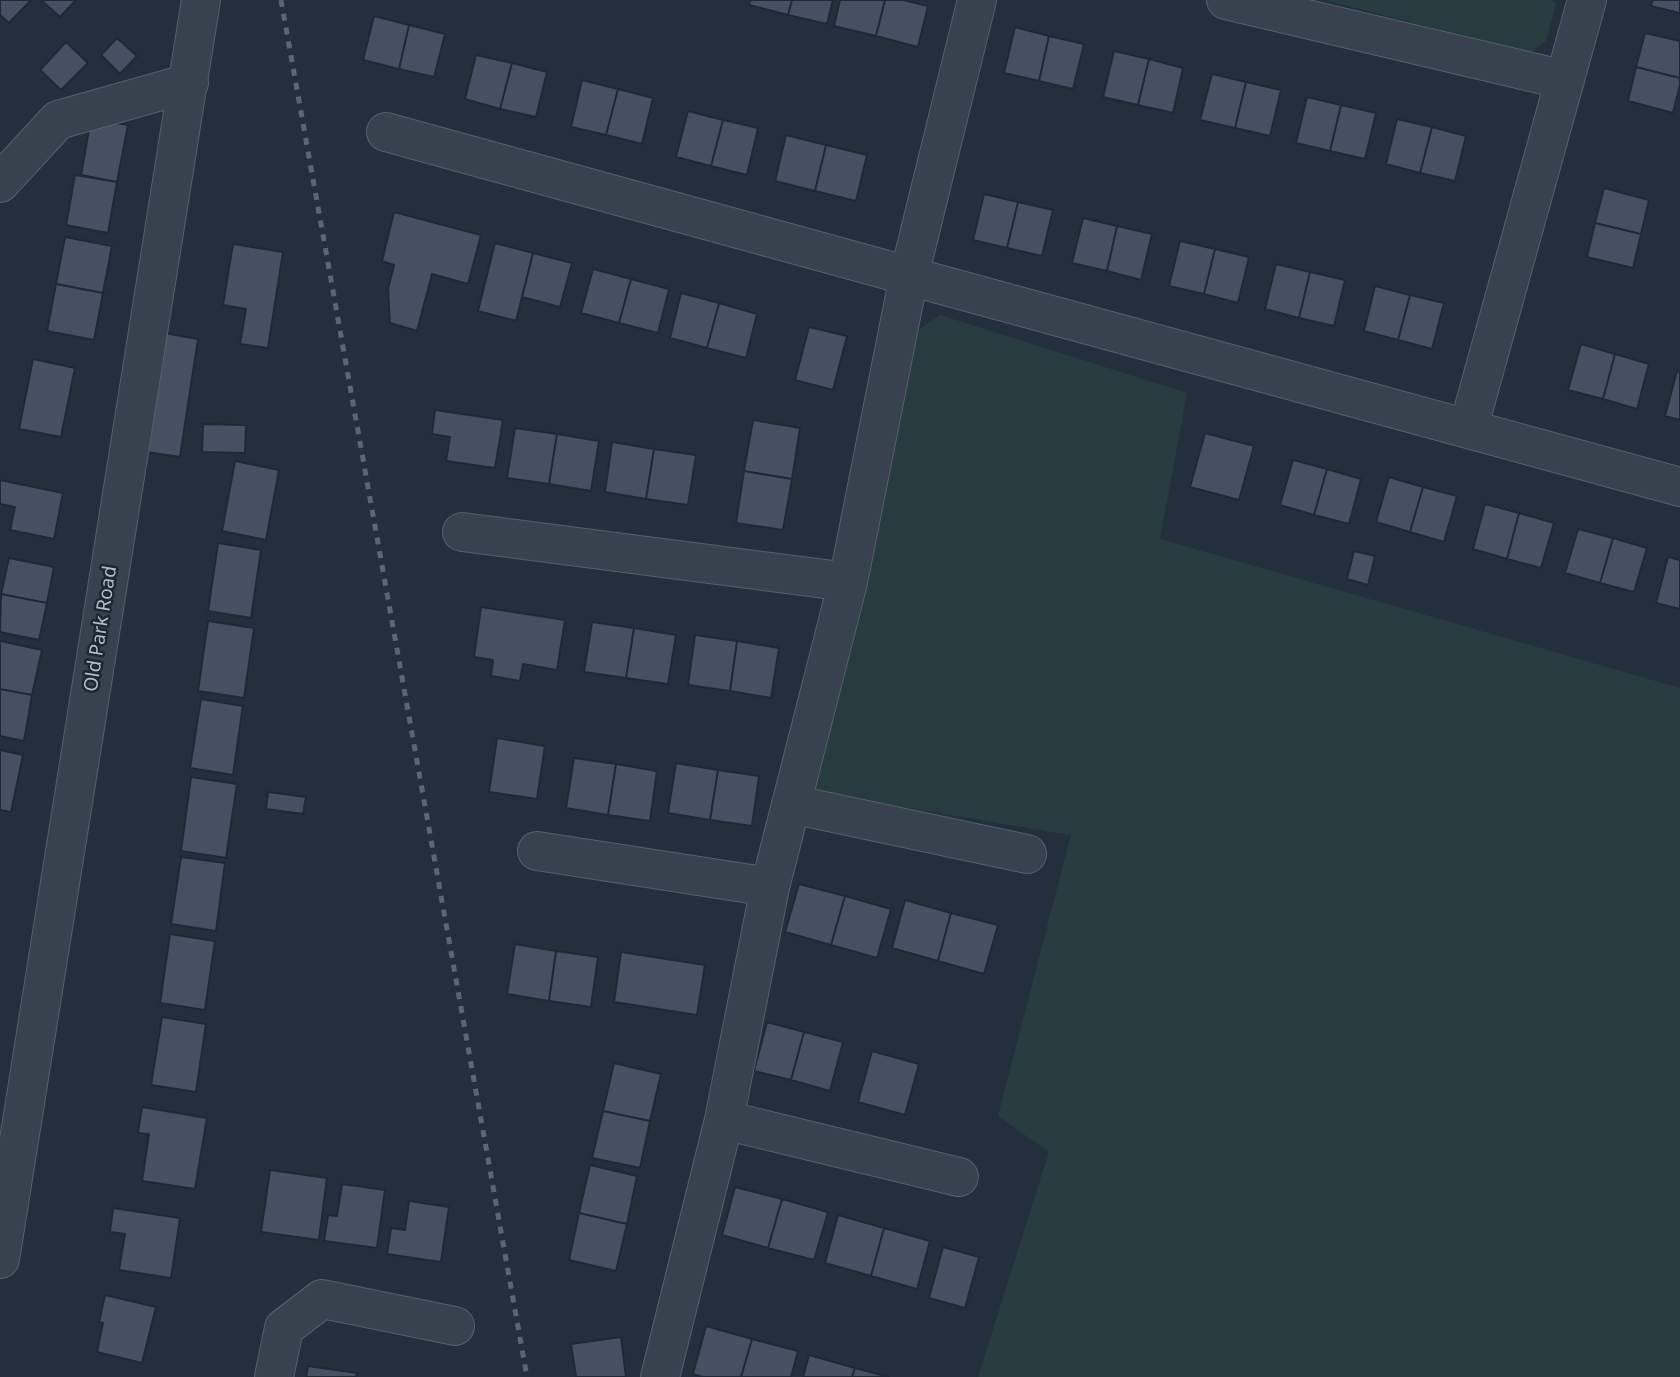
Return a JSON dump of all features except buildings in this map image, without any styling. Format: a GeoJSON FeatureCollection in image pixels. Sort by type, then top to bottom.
{"type":"FeatureCollection","features":[{"type":"Feature","properties":{"kind":"street","name":"Old Park Road"},"geometry":{"type":"LineString","coordinates":[[0,1259],[201,0]]}},
{"type":"Feature","properties":{"kind":"street"},"geometry":{"type":"LineString","coordinates":[[660,1377],[724,1120],[769,887],[848,582],[909,276],[977,0]]}},
{"type":"Feature","properties":{"kind":"street"},"geometry":{"type":"LineString","coordinates":[[1226,0],[1565,79]]}},
{"type":"Feature","properties":{"kind":"street"},"geometry":{"type":"LineString","coordinates":[[1468,429],[1587,0]]}},
{"type":"Feature","properties":{"kind":"street"},"geometry":{"type":"LineString","coordinates":[[0,183],[58,120],[189,83]]}},
{"type":"Feature","properties":{"kind":"street"},"geometry":{"type":"LineString","coordinates":[[386,132],[1680,487]]}},
{"type":"Feature","properties":{"kind":"street"},"geometry":{"type":"LineString","coordinates":[[462,532],[848,582]]}},
{"type":"Feature","properties":{"kind":"street"},"geometry":{"type":"LineString","coordinates":[[791,804],[1027,854]]}},
{"type":"Feature","properties":{"kind":"street"},"geometry":{"type":"LineString","coordinates":[[537,851],[769,887]]}},
{"type":"Feature","properties":{"kind":"street"},"geometry":{"type":"LineString","coordinates":[[724,1120],[959,1177]]}},
{"type":"Feature","properties":{"kind":"street"},"geometry":{"type":"LineString","coordinates":[[274,1377],[284,1328],[322,1299],[455,1325]]}},
{"type":"Feature","properties":{"kind":"green space"},"geometry":{"type":"Polygon","coordinates":[[[1324,0],[1551,0],[1556,3],[1546,41],[1530,52],[1324,0]]]}},
{"type":"Feature","properties":{"kind":"green space"},"geometry":{"type":"Polygon","coordinates":[[[940,315],[1187,393],[1160,539],[1680,688],[1680,1377],[978,1377],[1049,1152],[998,1116],[1071,835],[811,792],[913,334],[940,315]]]}},
{"type":"Feature","properties":{"kind":"railway"},"geometry":{"type":"LineString","coordinates":[[281,0],[527,1377]]}}]}
